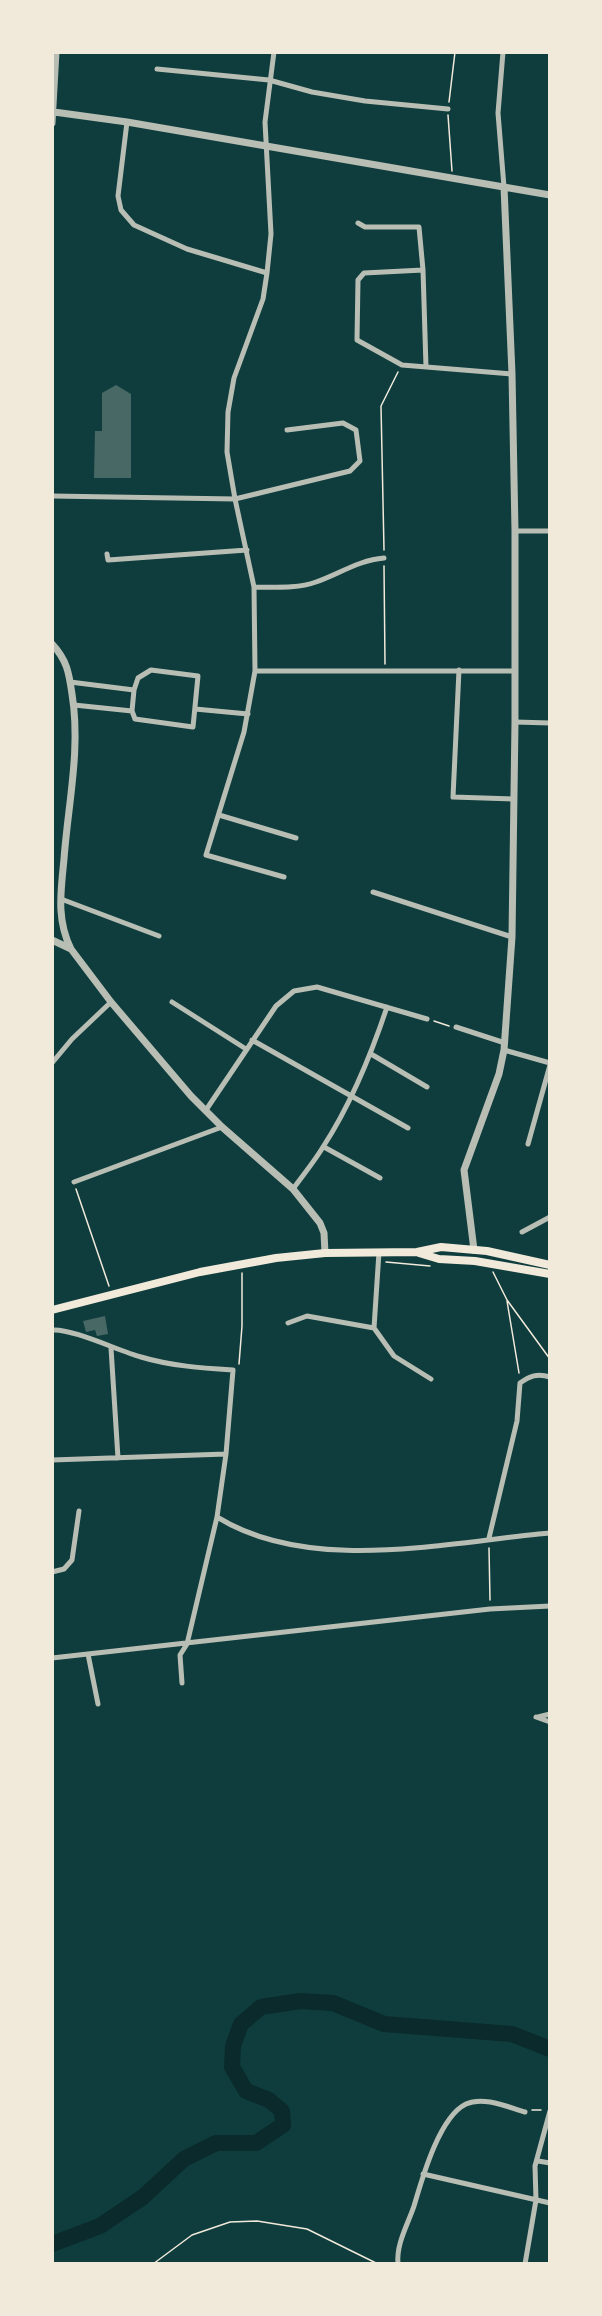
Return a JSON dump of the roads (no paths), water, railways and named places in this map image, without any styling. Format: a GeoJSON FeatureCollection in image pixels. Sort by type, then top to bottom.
{"type":"FeatureCollection","features":[{"type":"Feature","properties":{"kind":"main road"},"geometry":{"type":"LineString","coordinates":[[52,1310],[200,1272],[325,1253],[417,1252],[441,1247],[474,1250],[549,1265]]}},
{"type":"Feature","properties":{"kind":"main road"},"geometry":{"type":"LineString","coordinates":[[417,1252],[439,1259],[486,1262],[549,1274]]}},
{"type":"Feature","properties":{"kind":"street"},"geometry":{"type":"LineString","coordinates":[[52,123],[56,52]]}},
{"type":"Feature","properties":{"kind":"street"},"geometry":{"type":"LineString","coordinates":[[274,52],[265,122],[271,234],[267,273],[263,299],[234,378],[228,412],[227,452],[254,587],[255,671],[248,714],[206,855],[284,877]]}},
{"type":"Feature","properties":{"kind":"street"},"geometry":{"type":"LineString","coordinates":[[474,1250],[464,1170],[499,1074],[504,1046],[512,937],[515,722],[514,531],[512,374],[504,187],[498,113],[503,52]]}},
{"type":"Feature","properties":{"kind":"street"},"geometry":{"type":"LineString","coordinates":[[157,69],[269,80],[312,92],[365,101],[448,110]]}},
{"type":"Feature","properties":{"kind":"street"},"geometry":{"type":"LineString","coordinates":[[54,112],[127,122],[549,195]]}},
{"type":"Feature","properties":{"kind":"street"},"geometry":{"type":"LineString","coordinates":[[127,122],[118,196],[119,206],[126,218],[134,225],[187,249],[267,273]]}},
{"type":"Feature","properties":{"kind":"street"},"geometry":{"type":"LineString","coordinates":[[358,224],[365,227],[419,227],[423,270],[426,367]]}},
{"type":"Feature","properties":{"kind":"street"},"geometry":{"type":"LineString","coordinates":[[423,270],[364,273],[358,280],[357,340],[402,365],[512,374]]}},
{"type":"Feature","properties":{"kind":"street"},"geometry":{"type":"LineString","coordinates":[[52,496],[235,499],[350,471],[360,461],[356,430],[343,423],[287,430]]}},
{"type":"Feature","properties":{"kind":"street"},"geometry":{"type":"LineString","coordinates":[[514,531],[549,531]]}},
{"type":"Feature","properties":{"kind":"street"},"geometry":{"type":"LineString","coordinates":[[108,554],[108,560],[247,550]]}},
{"type":"Feature","properties":{"kind":"street"},"geometry":{"type":"LineString","coordinates":[[254,587],[299,586],[316,582],[368,560],[384,558]]}},
{"type":"Feature","properties":{"kind":"street"},"geometry":{"type":"LineString","coordinates":[[52,644],[64,657],[74,705],[76,740],[61,899],[63,933],[71,949],[111,1002],[206,1110],[222,1127],[293,1189],[320,1223],[324,1233],[325,1253]]}},
{"type":"Feature","properties":{"kind":"street"},"geometry":{"type":"LineString","coordinates":[[152,670],[198,676],[195,709],[193,727],[135,719],[132,711],[138,678],[152,670]]}},
{"type":"Feature","properties":{"kind":"street"},"geometry":{"type":"LineString","coordinates":[[459,670],[453,797],[514,799]]}},
{"type":"Feature","properties":{"kind":"street"},"geometry":{"type":"LineString","coordinates":[[255,671],[515,671]]}},
{"type":"Feature","properties":{"kind":"street"},"geometry":{"type":"LineString","coordinates":[[70,682],[134,690]]}},
{"type":"Feature","properties":{"kind":"street"},"geometry":{"type":"LineString","coordinates":[[74,705],[132,711]]}},
{"type":"Feature","properties":{"kind":"street"},"geometry":{"type":"LineString","coordinates":[[195,709],[248,714]]}},
{"type":"Feature","properties":{"kind":"street"},"geometry":{"type":"LineString","coordinates":[[515,722],[549,723]]}},
{"type":"Feature","properties":{"kind":"street"},"geometry":{"type":"LineString","coordinates":[[219,815],[296,838]]}},
{"type":"Feature","properties":{"kind":"street"},"geometry":{"type":"LineString","coordinates":[[373,892],[512,937]]}},
{"type":"Feature","properties":{"kind":"street"},"geometry":{"type":"LineString","coordinates":[[61,899],[159,936]]}},
{"type":"Feature","properties":{"kind":"street"},"geometry":{"type":"LineString","coordinates":[[52,940],[71,949]]}},
{"type":"Feature","properties":{"kind":"street"},"geometry":{"type":"LineString","coordinates":[[206,1110],[276,1006],[294,991],[316,987],[427,1019]]}},
{"type":"Feature","properties":{"kind":"street"},"geometry":{"type":"LineString","coordinates":[[52,1063],[111,1002]]}},
{"type":"Feature","properties":{"kind":"street"},"geometry":{"type":"LineString","coordinates":[[172,1002],[246,1049]]}},
{"type":"Feature","properties":{"kind":"street"},"geometry":{"type":"LineString","coordinates":[[293,1189],[324,1147],[351,1097],[371,1054],[387,1007]]}},
{"type":"Feature","properties":{"kind":"street"},"geometry":{"type":"LineString","coordinates":[[456,1027],[549,1064],[528,1144]]}},
{"type":"Feature","properties":{"kind":"street"},"geometry":{"type":"LineString","coordinates":[[252,1040],[408,1128]]}},
{"type":"Feature","properties":{"kind":"street"},"geometry":{"type":"LineString","coordinates":[[371,1054],[427,1087]]}},
{"type":"Feature","properties":{"kind":"street"},"geometry":{"type":"LineString","coordinates":[[74,1182],[222,1127]]}},
{"type":"Feature","properties":{"kind":"street"},"geometry":{"type":"LineString","coordinates":[[324,1147],[380,1178]]}},
{"type":"Feature","properties":{"kind":"street"},"geometry":{"type":"LineString","coordinates":[[522,1232],[549,1217]]}},
{"type":"Feature","properties":{"kind":"street"},"geometry":{"type":"LineString","coordinates":[[379,1252],[374,1328],[394,1356],[431,1379]]}},
{"type":"Feature","properties":{"kind":"street"},"geometry":{"type":"LineString","coordinates":[[288,1323],[308,1316],[374,1328]]}},
{"type":"Feature","properties":{"kind":"street"},"geometry":{"type":"LineString","coordinates":[[52,1330],[62,1329],[111,1348],[175,1365],[233,1370],[226,1454],[217,1517],[187,1644],[180,1655],[182,1683]]}},
{"type":"Feature","properties":{"kind":"street"},"geometry":{"type":"LineString","coordinates":[[111,1348],[118,1458]]}},
{"type":"Feature","properties":{"kind":"street"},"geometry":{"type":"LineString","coordinates":[[489,1538],[515,1431],[520,1383],[531,1375],[549,1377]]}},
{"type":"Feature","properties":{"kind":"street"},"geometry":{"type":"LineString","coordinates":[[52,1460],[226,1454]]}},
{"type":"Feature","properties":{"kind":"street"},"geometry":{"type":"LineString","coordinates":[[52,1572],[64,1569],[72,1560],[79,1511]]}},
{"type":"Feature","properties":{"kind":"street"},"geometry":{"type":"LineString","coordinates":[[217,1517],[234,1528],[284,1543],[334,1550],[373,1551],[549,1533]]}},
{"type":"Feature","properties":{"kind":"street"},"geometry":{"type":"LineString","coordinates":[[52,1658],[490,1609],[549,1606]]}},
{"type":"Feature","properties":{"kind":"street"},"geometry":{"type":"LineString","coordinates":[[88,1654],[98,1704]]}},
{"type":"Feature","properties":{"kind":"street"},"geometry":{"type":"LineString","coordinates":[[549,1714],[536,1717],[549,1722]]}},
{"type":"Feature","properties":{"kind":"street"},"geometry":{"type":"LineString","coordinates":[[398,2264],[402,2238],[423,2174],[435,2145],[453,2114],[466,2104],[479,2102],[525,2112]]}},
{"type":"Feature","properties":{"kind":"street"},"geometry":{"type":"LineString","coordinates":[[525,2264],[536,2200],[535,2166],[549,2111]]}},
{"type":"Feature","properties":{"kind":"street"},"geometry":{"type":"LineString","coordinates":[[538,2161],[549,2163]]}},
{"type":"Feature","properties":{"kind":"street"},"geometry":{"type":"LineString","coordinates":[[423,2174],[549,2203]]}},
{"type":"Feature","properties":{"kind":"waterway"},"geometry":{"type":"LineString","coordinates":[[52,2244],[100,2226],[143,2197],[184,2159],[216,2143],[256,2143],[283,2125],[282,2111],[269,2100],[246,2091],[232,2067],[233,2046],[241,2024],[261,2007],[300,2001],[333,2003],[384,2024],[512,2034],[550,2049]]}}]}
